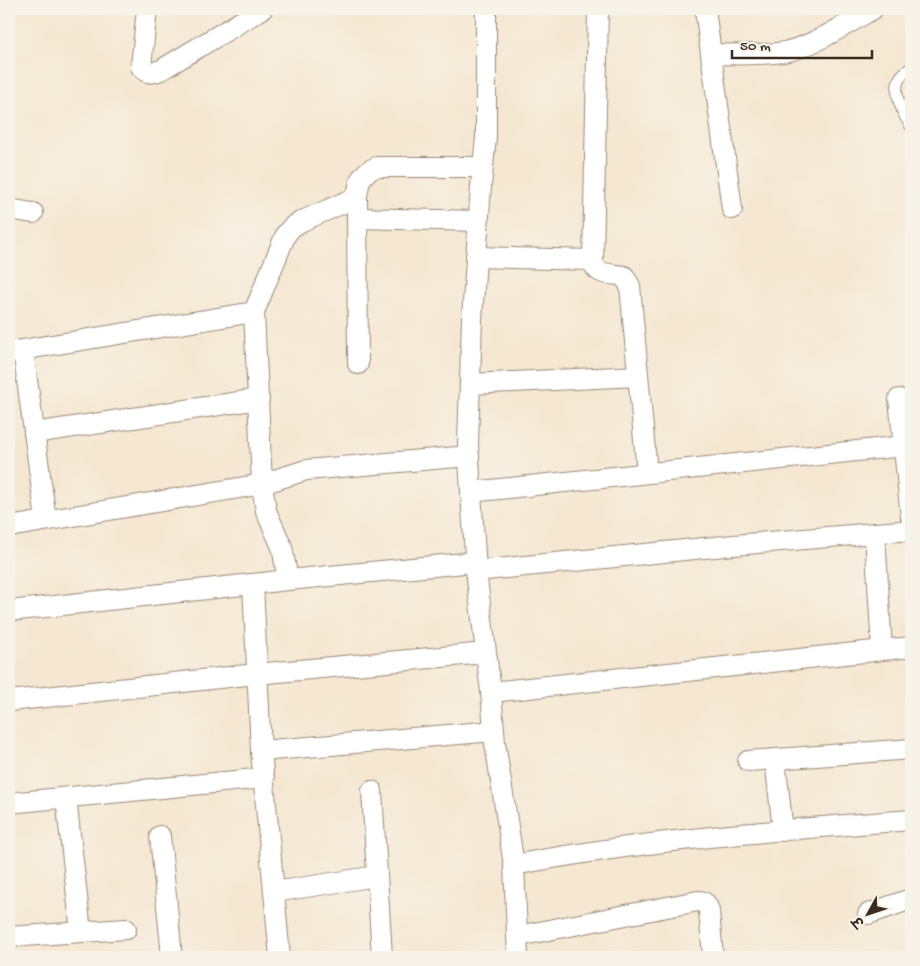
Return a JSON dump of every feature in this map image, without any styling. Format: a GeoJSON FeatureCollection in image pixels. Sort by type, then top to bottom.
{"type":"FeatureCollection","features":[{"type":"Feature","properties":{"kind":"street"},"geometry":{"type":"LineString","coordinates":[[147,9],[141,67],[145,72],[152,74],[262,9]]}},
{"type":"Feature","properties":{"kind":"street"},"geometry":{"type":"LineString","coordinates":[[486,9],[486,138],[476,257],[470,384],[469,456],[475,566],[494,731],[514,865],[518,957]]}},
{"type":"Feature","properties":{"kind":"street"},"geometry":{"type":"LineString","coordinates":[[598,9],[593,260],[594,266],[598,271],[604,274],[624,276],[630,286],[647,473]]}},
{"type":"Feature","properties":{"kind":"street"},"geometry":{"type":"LineString","coordinates":[[705,9],[732,210]]}},
{"type":"Feature","properties":{"kind":"street"},"geometry":{"type":"LineString","coordinates":[[711,54],[785,52],[813,41],[874,9]]}},
{"type":"Feature","properties":{"kind":"street"},"geometry":{"type":"LineString","coordinates":[[358,364],[357,197],[362,176],[369,170],[377,167],[483,167]]}},
{"type":"Feature","properties":{"kind":"street"},"geometry":{"type":"LineString","coordinates":[[288,580],[282,547],[266,511],[262,484],[254,312],[286,234],[292,227],[357,197]]}},
{"type":"Feature","properties":{"kind":"street"},"geometry":{"type":"LineString","coordinates":[[9,209],[33,213]]}},
{"type":"Feature","properties":{"kind":"street"},"geometry":{"type":"LineString","coordinates":[[357,218],[478,221]]}},
{"type":"Feature","properties":{"kind":"street"},"geometry":{"type":"LineString","coordinates":[[476,257],[593,260]]}},
{"type":"Feature","properties":{"kind":"street"},"geometry":{"type":"LineString","coordinates":[[46,520],[34,433],[16,351],[254,312]]}},
{"type":"Feature","properties":{"kind":"street"},"geometry":{"type":"LineString","coordinates":[[470,384],[638,376]]}},
{"type":"Feature","properties":{"kind":"street"},"geometry":{"type":"LineString","coordinates":[[34,433],[259,399]]}},
{"type":"Feature","properties":{"kind":"street"},"geometry":{"type":"LineString","coordinates":[[899,399],[911,517]]}},
{"type":"Feature","properties":{"kind":"street"},"geometry":{"type":"LineString","coordinates":[[471,492],[904,446]]}},
{"type":"Feature","properties":{"kind":"street"},"geometry":{"type":"LineString","coordinates":[[9,527],[262,484],[306,470],[469,456]]}},
{"type":"Feature","properties":{"kind":"street"},"geometry":{"type":"LineString","coordinates":[[9,611],[288,580],[911,530]]}},
{"type":"Feature","properties":{"kind":"street"},"geometry":{"type":"LineString","coordinates":[[875,534],[882,650]]}},
{"type":"Feature","properties":{"kind":"street"},"geometry":{"type":"LineString","coordinates":[[253,584],[261,751],[280,957]]}},
{"type":"Feature","properties":{"kind":"street"},"geometry":{"type":"LineString","coordinates":[[491,692],[911,647]]}},
{"type":"Feature","properties":{"kind":"street"},"geometry":{"type":"LineString","coordinates":[[9,701],[256,674],[485,653]]}},
{"type":"Feature","properties":{"kind":"street"},"geometry":{"type":"LineString","coordinates":[[261,751],[494,731]]}},
{"type":"Feature","properties":{"kind":"street"},"geometry":{"type":"LineString","coordinates":[[748,761],[911,749]]}},
{"type":"Feature","properties":{"kind":"street"},"geometry":{"type":"LineString","coordinates":[[775,759],[783,830]]}},
{"type":"Feature","properties":{"kind":"street"},"geometry":{"type":"LineString","coordinates":[[9,803],[264,778]]}},
{"type":"Feature","properties":{"kind":"street"},"geometry":{"type":"LineString","coordinates":[[372,790],[382,957]]}},
{"type":"Feature","properties":{"kind":"street"},"geometry":{"type":"LineString","coordinates":[[66,798],[81,932]]}},
{"type":"Feature","properties":{"kind":"street"},"geometry":{"type":"LineString","coordinates":[[514,865],[652,843],[911,820]]}},
{"type":"Feature","properties":{"kind":"street"},"geometry":{"type":"LineString","coordinates":[[160,836],[172,957]]}},
{"type":"Feature","properties":{"kind":"street"},"geometry":{"type":"LineString","coordinates":[[274,892],[377,876]]}},
{"type":"Feature","properties":{"kind":"street"},"geometry":{"type":"LineString","coordinates":[[868,914],[911,899]]}},
{"type":"Feature","properties":{"kind":"street"},"geometry":{"type":"LineString","coordinates":[[518,936],[703,901],[707,904],[709,911],[713,957]]}},
{"type":"Feature","properties":{"kind":"street"},"geometry":{"type":"LineString","coordinates":[[9,937],[126,929]]}},
{"type":"Feature","properties":{"kind":"lane"},"geometry":{"type":"LineString","coordinates":[[911,68],[904,71],[899,78],[897,88],[900,107],[911,127]]}}]}
